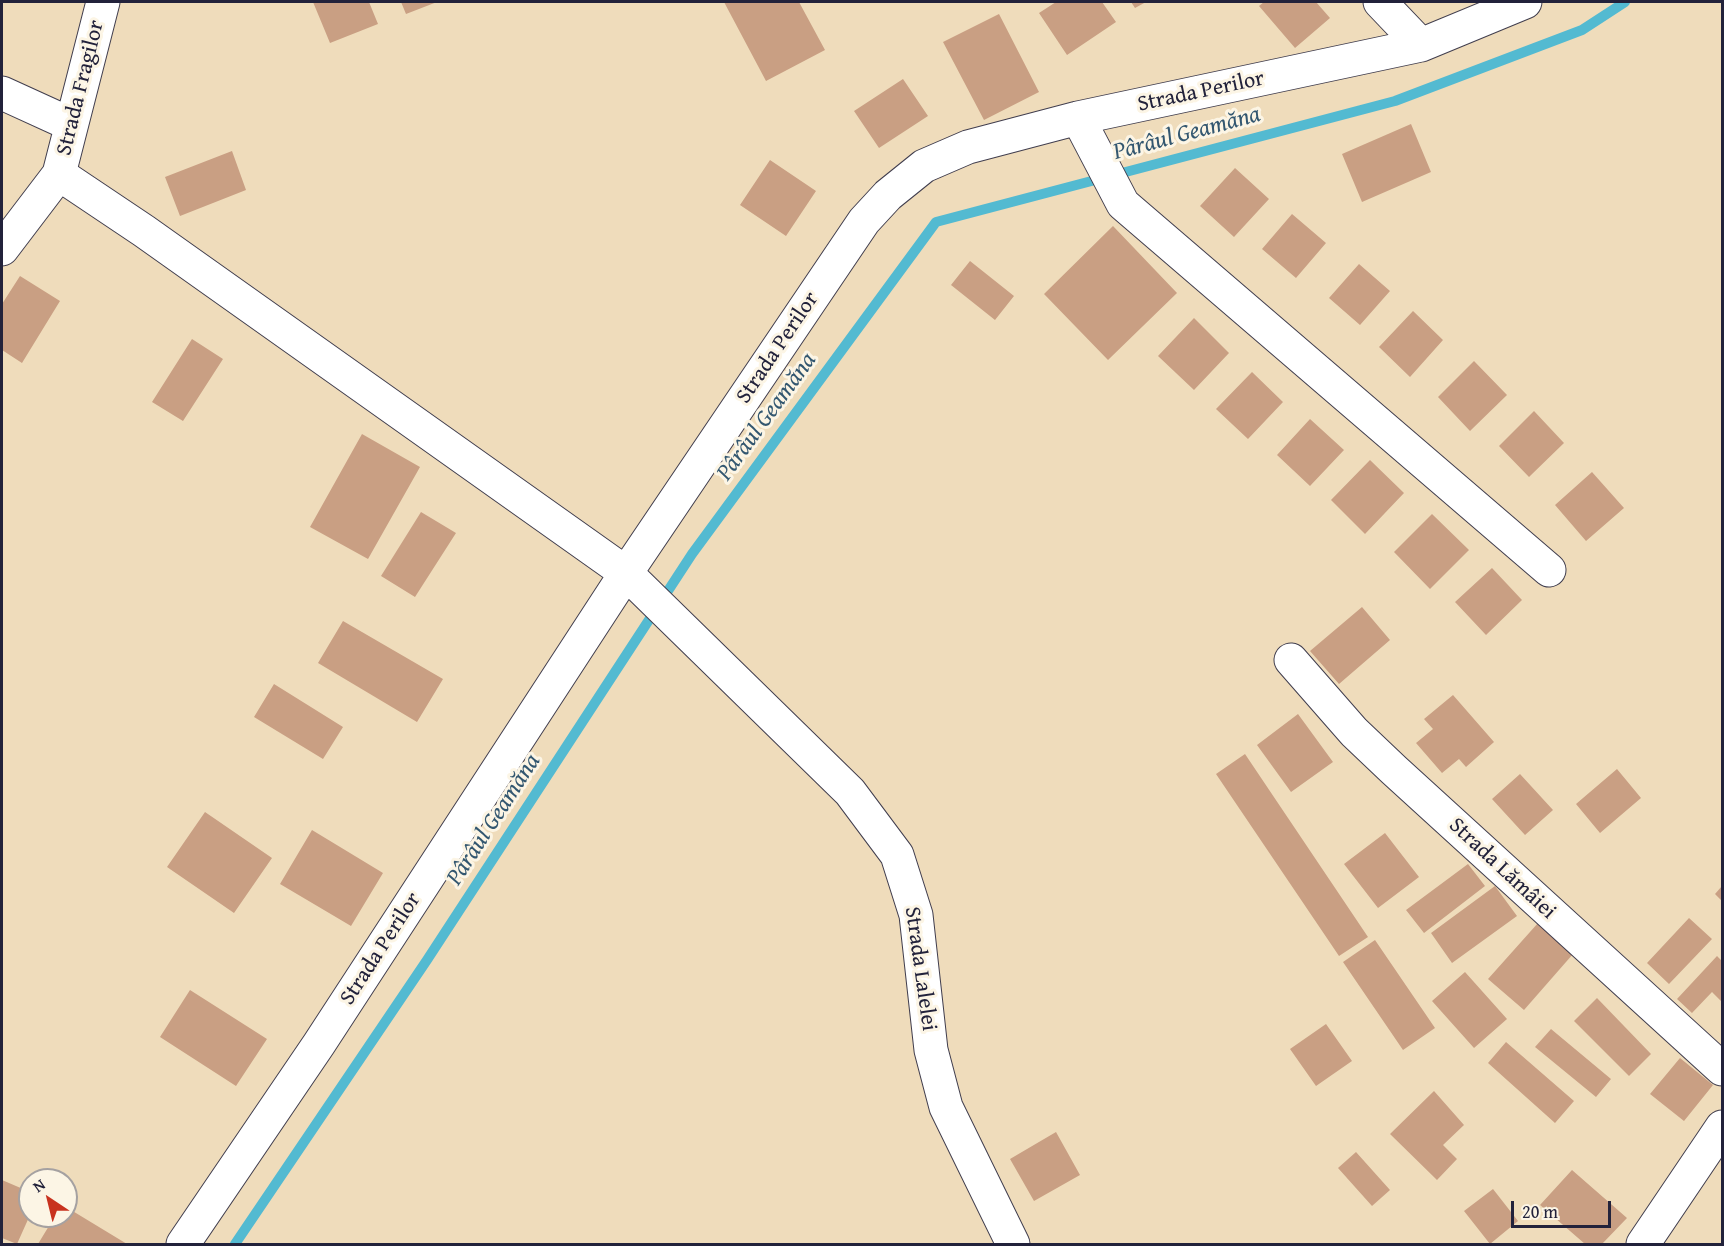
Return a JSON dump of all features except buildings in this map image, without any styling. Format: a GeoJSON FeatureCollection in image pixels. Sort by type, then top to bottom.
{"type":"FeatureCollection","features":[{"type":"Feature","properties":{"kind":"street","name":"Strada Fragilor"},"geometry":{"type":"LineString","coordinates":[[59,174],[103,2]]}},
{"type":"Feature","properties":{"kind":"street"},"geometry":{"type":"LineString","coordinates":[[1380,2],[1421,45]]}},
{"type":"Feature","properties":{"kind":"street","name":"Strada Perilor"},"geometry":{"type":"LineString","coordinates":[[183,1245],[319,1044],[626,573],[864,221],[888,195],[924,166],[968,147],[1078,118],[1421,45],[1525,2]]}},
{"type":"Feature","properties":{"kind":"street"},"geometry":{"type":"LineString","coordinates":[[2,93],[70,124]]}},
{"type":"Feature","properties":{"kind":"street"},"geometry":{"type":"LineString","coordinates":[[1078,118],[1123,204],[1549,570]]}},
{"type":"Feature","properties":{"kind":"street"},"geometry":{"type":"LineString","coordinates":[[2,249],[59,174]]}},
{"type":"Feature","properties":{"kind":"street","name":"Strada Lalelei"},"geometry":{"type":"LineString","coordinates":[[59,174],[144,231],[626,573],[850,792],[897,855],[916,915],[931,1050],[946,1107],[1013,1245]]}},
{"type":"Feature","properties":{"kind":"street","name":"Strada Lămâiei"},"geometry":{"type":"LineString","coordinates":[[1292,660],[1354,732],[1386,763],[1722,1069]]}},
{"type":"Feature","properties":{"kind":"street"},"geometry":{"type":"LineString","coordinates":[[1643,1245],[1722,1127]]}},
{"type":"Feature","properties":{"kind":"waterway","name":"Pârâul Geamăna"},"geometry":{"type":"LineString","coordinates":[[235,1244],[427,960],[692,554],[936,222],[1395,101],[1582,30],[1625,2]]}}]}
